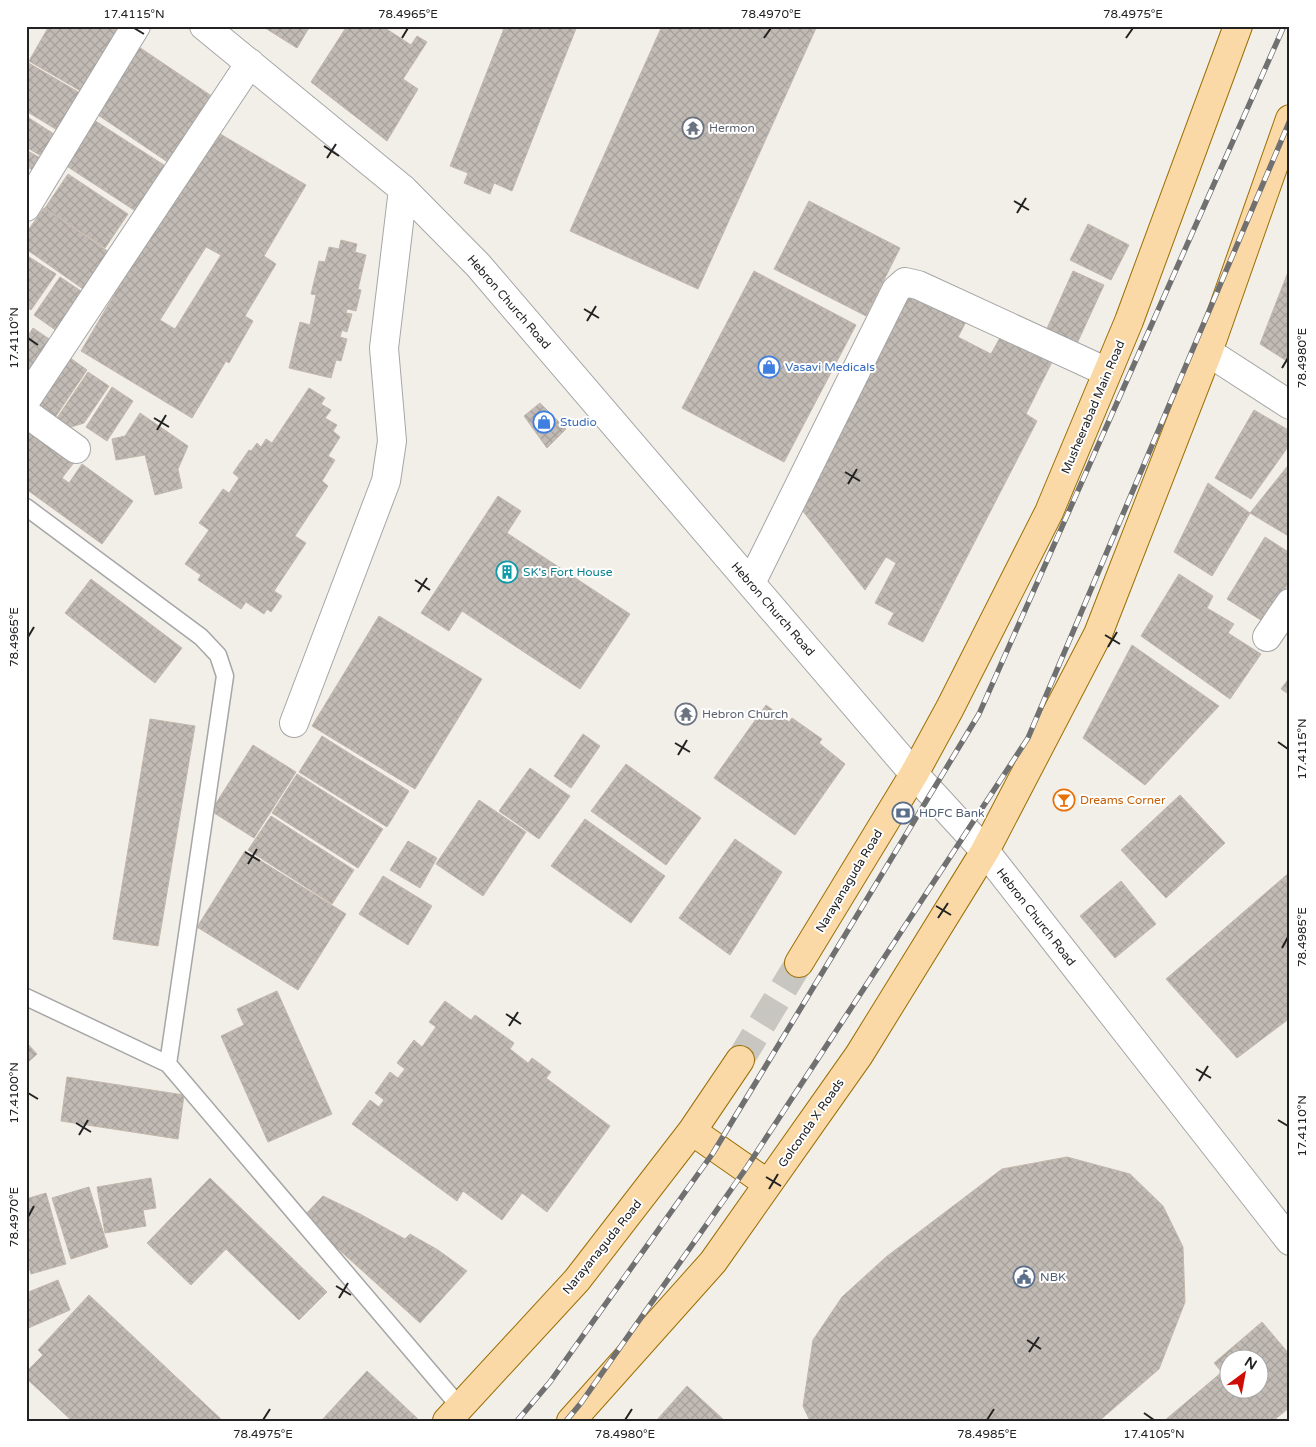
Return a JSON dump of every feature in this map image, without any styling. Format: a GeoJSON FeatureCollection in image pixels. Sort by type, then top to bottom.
{"type":"FeatureCollection","features":[{"type":"Feature","properties":{"kind":"main road","name":"Musheerabad Main Road"},"geometry":{"type":"LineString","coordinates":[[914,774],[950,708],[1049,512],[1133,312],[1238,26]]}},
{"type":"Feature","properties":{"kind":"main road"},"geometry":{"type":"LineString","coordinates":[[984,851],[1098,634],[1208,352],[1290,119]]}},
{"type":"Feature","properties":{"kind":"main road","name":"Narayanaguda Road"},"geometry":{"type":"LineString","coordinates":[[799,963],[914,774]]}},
{"type":"Feature","properties":{"kind":"main road","name":"Golconda X Roads"},"geometry":{"type":"LineString","coordinates":[[571,1421],[713,1262],[859,1055],[984,851]]}},
{"type":"Feature","properties":{"kind":"main road","name":"Narayanaguda Road"},"geometry":{"type":"LineString","coordinates":[[453,1414],[576,1280],[692,1132],[740,1060]]}},
{"type":"Feature","properties":{"kind":"main road"},"geometry":{"type":"LineString","coordinates":[[692,1132],[768,1184]]}},
{"type":"Feature","properties":{"kind":"street"},"geometry":{"type":"LineString","coordinates":[[26,207],[136,26]]}},
{"type":"Feature","properties":{"kind":"street","name":"Hebron Church Road"},"geometry":{"type":"LineString","coordinates":[[204,26],[404,188],[478,265],[914,774],[984,851],[1290,1241]]}},
{"type":"Feature","properties":{"kind":"street"},"geometry":{"type":"LineString","coordinates":[[26,400],[250,63]]}},
{"type":"Feature","properties":{"kind":"street"},"geometry":{"type":"LineString","coordinates":[[294,723],[386,481],[392,440],[384,348],[404,188]]}},
{"type":"Feature","properties":{"kind":"street"},"geometry":{"type":"LineString","coordinates":[[751,583],[896,290],[905,282],[918,285],[1107,372]]}},
{"type":"Feature","properties":{"kind":"street"},"geometry":{"type":"LineString","coordinates":[[1208,352],[1290,405]]}},
{"type":"Feature","properties":{"kind":"street"},"geometry":{"type":"LineString","coordinates":[[26,413],[76,449]]}},
{"type":"Feature","properties":{"kind":"street"},"geometry":{"type":"LineString","coordinates":[[1268,637],[1290,604]]}},
{"type":"Feature","properties":{"kind":"lane"},"geometry":{"type":"LineString","coordinates":[[26,506],[201,637],[218,655],[225,676],[168,1064]]}},
{"type":"Feature","properties":{"kind":"lane"},"geometry":{"type":"LineString","coordinates":[[26,997],[168,1064],[453,1414]]}},
{"type":"Feature","properties":{"kind":"building"},"geometry":{"type":"Polygon","coordinates":[[[49,26],[115,26],[121,30],[84,93],[29,61],[49,26]]]}},
{"type":"Feature","properties":{"kind":"building"},"geometry":{"type":"Polygon","coordinates":[[[262,26],[310,26],[297,48],[262,26]]]}},
{"type":"Feature","properties":{"kind":"building"},"geometry":{"type":"Polygon","coordinates":[[[347,26],[382,26],[411,45],[417,36],[427,42],[403,79],[418,89],[387,141],[311,82],[347,26]]]}},
{"type":"Feature","properties":{"kind":"building"},"geometry":{"type":"Polygon","coordinates":[[[505,26],[577,26],[512,191],[494,183],[490,194],[464,183],[468,173],[450,166],[505,26]]]}},
{"type":"Feature","properties":{"kind":"building","name":"Hermon"},"geometry":{"type":"Polygon","coordinates":[[[662,26],[817,26],[698,289],[570,231],[662,26]]]}},
{"type":"Feature","properties":{"kind":"building"},"geometry":{"type":"Polygon","coordinates":[[[139,47],[219,101],[175,167],[95,113],[139,47]]]}},
{"type":"Feature","properties":{"kind":"building"},"geometry":{"type":"Polygon","coordinates":[[[27,62],[85,96],[62,133],[26,111],[27,62]]]}},
{"type":"Feature","properties":{"kind":"building"},"geometry":{"type":"Polygon","coordinates":[[[26,116],[57,136],[43,157],[26,147],[26,116]]]}},
{"type":"Feature","properties":{"kind":"building"},"geometry":{"type":"Polygon","coordinates":[[[94,120],[167,167],[137,212],[65,165],[94,120]]]}},
{"type":"Feature","properties":{"kind":"building"},"geometry":{"type":"Polygon","coordinates":[[[212,129],[306,185],[264,256],[276,264],[245,316],[253,321],[229,363],[226,361],[192,418],[81,351],[212,129]],[[206,247],[160,320],[175,329],[221,255],[206,247]]]}},
{"type":"Feature","properties":{"kind":"building"},"geometry":{"type":"Polygon","coordinates":[[[26,150],[42,159],[34,171],[26,166],[26,150]]]}},
{"type":"Feature","properties":{"kind":"building"},"geometry":{"type":"Polygon","coordinates":[[[68,174],[128,214],[105,248],[45,208],[68,174]]]}},
{"type":"Feature","properties":{"kind":"building"},"geometry":{"type":"Polygon","coordinates":[[[809,201],[900,248],[866,316],[774,269],[809,201]]]}},
{"type":"Feature","properties":{"kind":"building"},"geometry":{"type":"Polygon","coordinates":[[[44,208],[109,252],[83,289],[26,249],[26,233],[44,208]]]}},
{"type":"Feature","properties":{"kind":"building"},"geometry":{"type":"Polygon","coordinates":[[[1088,224],[1129,245],[1111,280],[1070,260],[1088,224]]]}},
{"type":"Feature","properties":{"kind":"building"},"geometry":{"type":"Polygon","coordinates":[[[341,240],[357,244],[355,252],[366,255],[358,289],[361,290],[356,311],[347,309],[346,313],[352,314],[347,332],[342,330],[340,337],[347,339],[341,361],[336,360],[331,378],[289,368],[300,322],[310,325],[316,295],[311,294],[319,261],[325,262],[329,247],[339,249],[341,240]]]}},
{"type":"Feature","properties":{"kind":"building"},"geometry":{"type":"Polygon","coordinates":[[[26,255],[56,274],[31,310],[26,307],[26,255]]]}},
{"type":"Feature","properties":{"kind":"building"},"geometry":{"type":"Polygon","coordinates":[[[1290,267],[1290,363],[1260,344],[1290,267]]]}},
{"type":"Feature","properties":{"kind":"building","name":"Vasavi Medicals"},"geometry":{"type":"Polygon","coordinates":[[[754,271],[856,325],[784,462],[682,408],[754,271]]]}},
{"type":"Feature","properties":{"kind":"building"},"geometry":{"type":"Polygon","coordinates":[[[1073,271],[1104,285],[1074,350],[1044,335],[1073,271]]]}},
{"type":"Feature","properties":{"kind":"building"},"geometry":{"type":"Polygon","coordinates":[[[60,277],[90,297],[64,336],[34,315],[60,277]]]}},
{"type":"Feature","properties":{"kind":"building"},"geometry":{"type":"Polygon","coordinates":[[[908,287],[968,318],[958,337],[991,354],[1002,334],[1053,360],[1026,414],[1037,421],[923,642],[888,624],[894,613],[875,603],[896,563],[886,557],[865,590],[802,510],[908,287]]]}},
{"type":"Feature","properties":{"kind":"building"},"geometry":{"type":"Polygon","coordinates":[[[33,328],[58,345],[26,394],[26,339],[33,328]]]}},
{"type":"Feature","properties":{"kind":"building"},"geometry":{"type":"Polygon","coordinates":[[[66,355],[87,370],[54,419],[32,405],[66,355]]]}},
{"type":"Feature","properties":{"kind":"building"},"geometry":{"type":"Polygon","coordinates":[[[88,372],[109,386],[84,423],[68,428],[55,421],[88,372]]]}},
{"type":"Feature","properties":{"kind":"building"},"geometry":{"type":"Polygon","coordinates":[[[112,387],[133,401],[107,441],[86,427],[112,387]]]}},
{"type":"Feature","properties":{"kind":"building"},"geometry":{"type":"Polygon","coordinates":[[[309,388],[325,398],[321,404],[331,410],[325,418],[337,425],[333,431],[340,437],[328,456],[335,460],[322,481],[328,486],[295,536],[306,543],[274,591],[282,596],[271,612],[267,609],[264,614],[246,602],[241,609],[198,580],[201,575],[185,564],[209,530],[199,523],[223,489],[229,493],[239,478],[233,473],[249,450],[251,451],[257,443],[261,447],[266,439],[272,443],[309,388]]]}},
{"type":"Feature","properties":{"kind":"building","name":"Studio"},"geometry":{"type":"Polygon","coordinates":[[[540,403],[566,429],[547,448],[524,416],[540,403]]]}},
{"type":"Feature","properties":{"kind":"building"},"geometry":{"type":"Polygon","coordinates":[[[1254,410],[1290,431],[1290,444],[1251,499],[1215,478],[1254,410]]]}},
{"type":"Feature","properties":{"kind":"building"},"geometry":{"type":"Polygon","coordinates":[[[140,413],[188,446],[178,469],[182,488],[155,495],[145,455],[116,460],[112,439],[125,436],[140,413]]]}},
{"type":"Feature","properties":{"kind":"building"},"geometry":{"type":"Polygon","coordinates":[[[26,424],[76,460],[62,478],[69,483],[82,464],[133,501],[102,544],[26,489],[26,424]]]}},
{"type":"Feature","properties":{"kind":"building"},"geometry":{"type":"Polygon","coordinates":[[[1290,463],[1290,537],[1250,513],[1290,463]]]}},
{"type":"Feature","properties":{"kind":"building"},"geometry":{"type":"Polygon","coordinates":[[[1208,483],[1250,513],[1212,576],[1174,552],[1208,483]]]}},
{"type":"Feature","properties":{"kind":"building","name":"SK's Fort House"},"geometry":{"type":"Polygon","coordinates":[[[498,496],[521,511],[507,533],[630,614],[580,689],[462,611],[449,631],[421,613],[498,496]]]}},
{"type":"Feature","properties":{"kind":"building"},"geometry":{"type":"Polygon","coordinates":[[[1265,537],[1290,553],[1290,581],[1264,622],[1227,599],[1265,537]]]}},
{"type":"Feature","properties":{"kind":"building"},"geometry":{"type":"Polygon","coordinates":[[[1179,574],[1213,596],[1207,608],[1234,624],[1228,633],[1261,654],[1230,699],[1141,636],[1179,574]]]}},
{"type":"Feature","properties":{"kind":"building"},"geometry":{"type":"Polygon","coordinates":[[[91,579],[182,648],[155,683],[65,613],[91,579]]]}},
{"type":"Feature","properties":{"kind":"building"},"geometry":{"type":"Polygon","coordinates":[[[379,616],[482,679],[415,789],[312,726],[379,616]]]}},
{"type":"Feature","properties":{"kind":"building"},"geometry":{"type":"Polygon","coordinates":[[[1132,645],[1219,706],[1145,785],[1083,738],[1132,645]]]}},
{"type":"Feature","properties":{"kind":"building"},"geometry":{"type":"Polygon","coordinates":[[[1290,677],[1290,695],[1281,689],[1290,677]]]}},
{"type":"Feature","properties":{"kind":"building"},"geometry":{"type":"Polygon","coordinates":[[[766,705],[789,722],[792,718],[822,739],[819,743],[845,764],[795,835],[714,778],[766,705]]]}},
{"type":"Feature","properties":{"kind":"building"},"geometry":{"type":"Polygon","coordinates":[[[150,719],[195,726],[158,946],[113,939],[150,719]]]}},
{"type":"Feature","properties":{"kind":"building"},"geometry":{"type":"Polygon","coordinates":[[[583,734],[600,746],[571,788],[554,776],[583,734]]]}},
{"type":"Feature","properties":{"kind":"building"},"geometry":{"type":"Polygon","coordinates":[[[322,736],[409,791],[387,827],[299,772],[322,736]]]}},
{"type":"Feature","properties":{"kind":"building"},"geometry":{"type":"Polygon","coordinates":[[[253,745],[296,772],[254,838],[211,811],[253,745]]]}},
{"type":"Feature","properties":{"kind":"building"},"geometry":{"type":"Polygon","coordinates":[[[626,764],[701,818],[666,865],[591,811],[626,764]]]}},
{"type":"Feature","properties":{"kind":"building"},"geometry":{"type":"Polygon","coordinates":[[[530,768],[570,796],[539,839],[499,811],[530,768]]]}},
{"type":"Feature","properties":{"kind":"building"},"geometry":{"type":"Polygon","coordinates":[[[297,774],[383,829],[358,868],[272,813],[297,774]]]}},
{"type":"Feature","properties":{"kind":"building"},"geometry":{"type":"Polygon","coordinates":[[[1180,795],[1225,843],[1166,898],[1121,850],[1180,795]]]}},
{"type":"Feature","properties":{"kind":"building"},"geometry":{"type":"Polygon","coordinates":[[[479,800],[526,832],[483,896],[436,864],[479,800]]]}},
{"type":"Feature","properties":{"kind":"building"},"geometry":{"type":"Polygon","coordinates":[[[271,816],[354,870],[332,904],[248,850],[271,816]]]}},
{"type":"Feature","properties":{"kind":"building"},"geometry":{"type":"Polygon","coordinates":[[[585,819],[665,876],[631,923],[551,866],[585,819]]]}},
{"type":"Feature","properties":{"kind":"building"},"geometry":{"type":"Polygon","coordinates":[[[735,839],[782,872],[730,955],[679,918],[735,839]]]}},
{"type":"Feature","properties":{"kind":"building"},"geometry":{"type":"Polygon","coordinates":[[[408,841],[437,858],[420,888],[390,870],[408,841]]]}},
{"type":"Feature","properties":{"kind":"building"},"geometry":{"type":"Polygon","coordinates":[[[245,851],[346,914],[298,990],[197,927],[245,851]]]}},
{"type":"Feature","properties":{"kind":"building"},"geometry":{"type":"Polygon","coordinates":[[[1290,872],[1290,1018],[1237,1058],[1166,979],[1290,872]]]}},
{"type":"Feature","properties":{"kind":"building"},"geometry":{"type":"Polygon","coordinates":[[[383,876],[432,906],[408,945],[359,914],[383,876]]]}},
{"type":"Feature","properties":{"kind":"building"},"geometry":{"type":"Polygon","coordinates":[[[1121,881],[1156,924],[1115,958],[1080,916],[1121,881]]]}},
{"type":"Feature","properties":{"kind":"building"},"geometry":{"type":"Polygon","coordinates":[[[277,991],[332,1114],[268,1142],[221,1036],[244,1025],[237,1009],[277,991]]]}},
{"type":"Feature","properties":{"kind":"building"},"geometry":{"type":"Polygon","coordinates":[[[445,1001],[471,1020],[475,1015],[514,1043],[510,1049],[528,1063],[532,1058],[551,1072],[546,1078],[610,1126],[547,1212],[522,1193],[502,1220],[463,1191],[457,1201],[352,1124],[370,1100],[379,1107],[384,1100],[375,1093],[390,1072],[398,1078],[405,1069],[397,1063],[414,1040],[422,1047],[436,1027],[429,1022],[445,1001]]]}},
{"type":"Feature","properties":{"kind":"building"},"geometry":{"type":"Polygon","coordinates":[[[26,1042],[37,1054],[26,1064],[26,1042]]]}},
{"type":"Feature","properties":{"kind":"building"},"geometry":{"type":"Polygon","coordinates":[[[67,1077],[184,1095],[178,1139],[61,1121],[67,1077]]]}},
{"type":"Feature","properties":{"kind":"building","name":"NBK"},"geometry":{"type":"Polygon","coordinates":[[[1067,1157],[1130,1174],[1163,1206],[1183,1247],[1185,1302],[1159,1369],[1099,1421],[810,1421],[803,1406],[813,1340],[842,1297],[886,1257],[1002,1169],[1067,1157]]]}},
{"type":"Feature","properties":{"kind":"building"},"geometry":{"type":"Polygon","coordinates":[[[151,1178],[156,1208],[143,1210],[146,1226],[105,1233],[97,1187],[151,1178]]]}},
{"type":"Feature","properties":{"kind":"building"},"geometry":{"type":"Polygon","coordinates":[[[210,1178],[327,1292],[299,1320],[226,1249],[191,1285],[147,1243],[210,1178]]]}},
{"type":"Feature","properties":{"kind":"building"},"geometry":{"type":"Polygon","coordinates":[[[89,1187],[108,1247],[71,1259],[52,1198],[89,1187]]]}},
{"type":"Feature","properties":{"kind":"building"},"geometry":{"type":"Polygon","coordinates":[[[46,1193],[66,1264],[31,1274],[26,1258],[26,1199],[46,1193]]]}},
{"type":"Feature","properties":{"kind":"building"},"geometry":{"type":"Polygon","coordinates":[[[323,1196],[405,1239],[410,1234],[438,1250],[467,1271],[420,1323],[303,1217],[323,1196]]]}},
{"type":"Feature","properties":{"kind":"building"},"geometry":{"type":"Polygon","coordinates":[[[58,1280],[70,1310],[26,1329],[26,1293],[58,1280]]]}},
{"type":"Feature","properties":{"kind":"building"},"geometry":{"type":"Polygon","coordinates":[[[89,1295],[223,1421],[72,1421],[26,1378],[26,1372],[43,1355],[38,1350],[89,1295]]]}},
{"type":"Feature","properties":{"kind":"building"},"geometry":{"type":"Polygon","coordinates":[[[1262,1322],[1290,1355],[1290,1407],[1273,1421],[1164,1421],[1218,1375],[1218,1400],[1268,1400],[1268,1350],[1229,1350],[1262,1322]]]}},
{"type":"Feature","properties":{"kind":"building"},"geometry":{"type":"Polygon","coordinates":[[[1218,1360],[1218,1368],[1214,1363],[1218,1360]]]}},
{"type":"Feature","properties":{"kind":"building"},"geometry":{"type":"Polygon","coordinates":[[[367,1371],[420,1421],[321,1421],[367,1371]]]}},
{"type":"Feature","properties":{"kind":"building"},"geometry":{"type":"Polygon","coordinates":[[[687,1386],[725,1421],[656,1421],[687,1386]]]}},
{"type":"Feature","properties":{"kind":"tunnel"},"geometry":{"type":"LineString","coordinates":[[740,1060],[799,963]]}},
{"type":"Feature","properties":{"kind":"railway"},"geometry":{"type":"LineString","coordinates":[[517,1421],[550,1382],[713,1153],[979,714],[1284,26]]}},
{"type":"Feature","properties":{"kind":"railway"},"geometry":{"type":"LineString","coordinates":[[566,1421],[581,1403],[747,1167],[1028,738],[1290,120]]}},
{"type":"Feature","properties":{"kind":"place","name":"Hermon"},"geometry":{"type":"Point","coordinates":[693,128]}},
{"type":"Feature","properties":{"kind":"place","name":"Vasavi Medicals"},"geometry":{"type":"Point","coordinates":[769,367]}},
{"type":"Feature","properties":{"kind":"place","name":"Studio"},"geometry":{"type":"Point","coordinates":[544,422]}},
{"type":"Feature","properties":{"kind":"place","name":"SK's Fort House"},"geometry":{"type":"Point","coordinates":[507,572]}},
{"type":"Feature","properties":{"kind":"place","name":"Hebron Church"},"geometry":{"type":"Point","coordinates":[686,714]}},
{"type":"Feature","properties":{"kind":"place","name":"Dreams Corner"},"geometry":{"type":"Point","coordinates":[1064,800]}},
{"type":"Feature","properties":{"kind":"place","name":"HDFC Bank"},"geometry":{"type":"Point","coordinates":[903,813]}},
{"type":"Feature","properties":{"kind":"place","name":"NBK"},"geometry":{"type":"Point","coordinates":[1024,1277]}}]}
